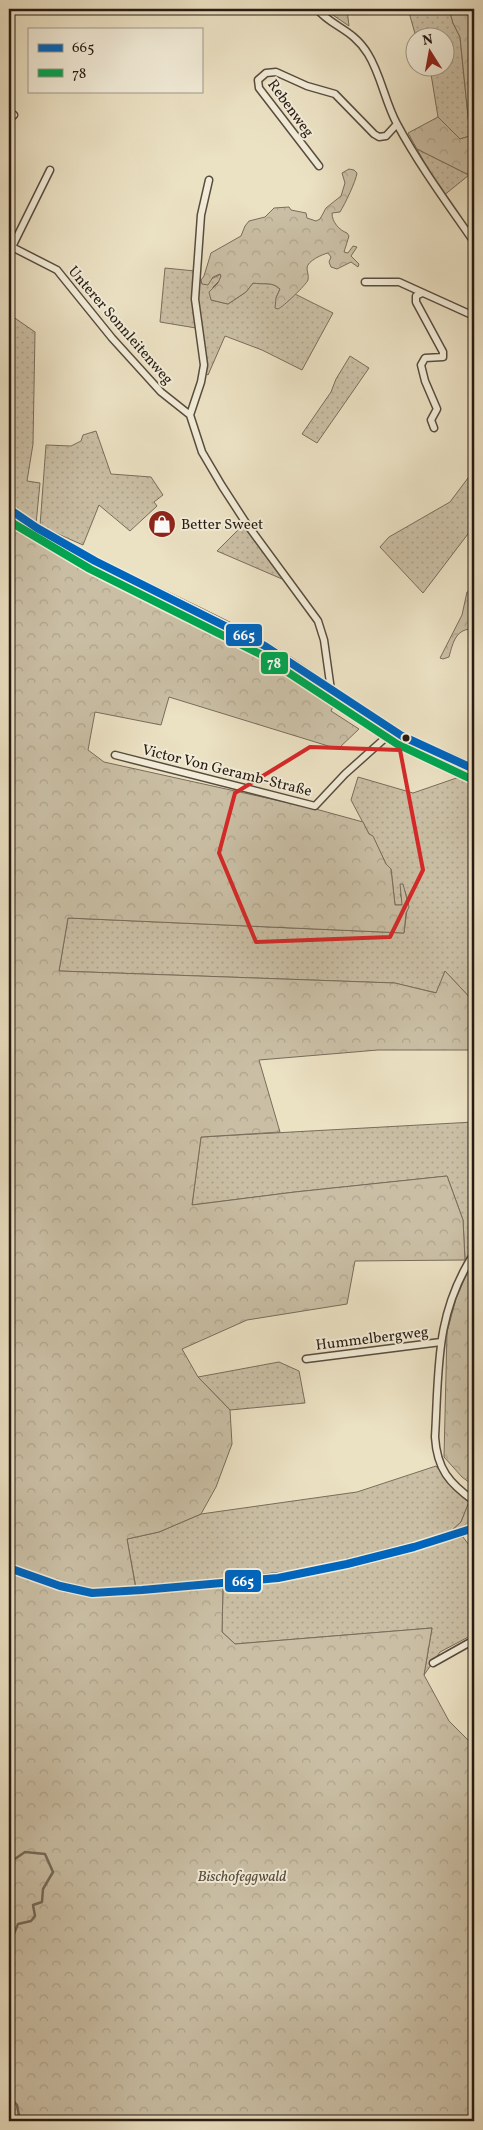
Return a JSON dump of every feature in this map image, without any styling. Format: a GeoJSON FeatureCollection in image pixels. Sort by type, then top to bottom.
{"type":"FeatureCollection","features":[{"type":"Feature","properties":{"kind":"street"},"geometry":{"type":"LineString","coordinates":[[317,9],[324,16],[350,33],[368,54],[396,124],[424,170],[474,242]]}},
{"type":"Feature","properties":{"kind":"street","name":"Rebenweg"},"geometry":{"type":"LineString","coordinates":[[319,166],[259,88],[258,80],[264,74],[271,71],[278,72],[307,86],[337,95],[379,137],[386,136],[396,124]]}},
{"type":"Feature","properties":{"kind":"street"},"geometry":{"type":"LineString","coordinates":[[10,250],[50,170]]}},
{"type":"Feature","properties":{"kind":"street"},"geometry":{"type":"LineString","coordinates":[[209,180],[201,215],[195,299],[204,365],[201,382],[190,415],[202,452],[222,486],[246,523],[318,621],[324,640],[331,690]]}},
{"type":"Feature","properties":{"kind":"street","name":"Unterer Sonnleitenweg"},"geometry":{"type":"LineString","coordinates":[[10,250],[56,270],[112,338],[161,392],[190,415]]}},
{"type":"Feature","properties":{"kind":"street"},"geometry":{"type":"LineString","coordinates":[[366,282],[399,282],[474,316]]}},
{"type":"Feature","properties":{"kind":"street"},"geometry":{"type":"LineString","coordinates":[[422,293],[416,296],[416,302],[444,352],[441,358],[425,358],[422,365],[425,381],[437,409],[431,420],[434,428]]}},
{"type":"Feature","properties":{"kind":"street"},"geometry":{"type":"LineString","coordinates":[[9,509],[39,530],[85,556],[247,635],[278,653],[393,731],[474,769]]}},
{"type":"Feature","properties":{"kind":"street","name":"Victor Von Geramb-Straße"},"geometry":{"type":"LineString","coordinates":[[115,756],[315,806],[345,774],[393,731]]}},
{"type":"Feature","properties":{"kind":"street","name":"Hummelbergweg"},"geometry":{"type":"LineString","coordinates":[[473,1255],[461,1274],[449,1304],[441,1342],[436,1451],[440,1464],[447,1476],[460,1491],[474,1501]]}},
{"type":"Feature","properties":{"kind":"street","name":"Hummelbergweg"},"geometry":{"type":"LineString","coordinates":[[306,1358],[441,1342]]}},
{"type":"Feature","properties":{"kind":"street"},"geometry":{"type":"LineString","coordinates":[[9,1568],[60,1586],[92,1593],[142,1590],[278,1578],[347,1564],[414,1547],[474,1528]]}},
{"type":"Feature","properties":{"kind":"street"},"geometry":{"type":"LineString","coordinates":[[433,1663],[474,1640]]}},
{"type":"Feature","properties":{"kind":"highlighted area"},"geometry":{"type":"Polygon","coordinates":[[[310,747],[400,750],[423,870],[390,937],[256,942],[219,853],[235,793],[310,747]]]}},
{"type":"Feature","properties":{"kind":"green space"},"geometry":{"type":"Polygon","coordinates":[[[324,9],[347,9],[349,26],[324,9]]]}},
{"type":"Feature","properties":{"kind":"green space"},"geometry":{"type":"Polygon","coordinates":[[[408,9],[449,9],[456,28],[413,28],[408,9]]]}},
{"type":"Feature","properties":{"kind":"green space"},"geometry":{"type":"Polygon","coordinates":[[[449,9],[474,9],[474,180],[469,175],[417,149],[408,133],[438,117],[460,139],[470,136],[460,37],[449,9]]]}},
{"type":"Feature","properties":{"kind":"green space"},"geometry":{"type":"Polygon","coordinates":[[[456,29],[460,37],[470,136],[460,139],[438,117],[432,78],[456,78],[456,29]]]}},
{"type":"Feature","properties":{"kind":"green space"},"geometry":{"type":"Polygon","coordinates":[[[417,149],[469,175],[443,196],[417,149]]]}},
{"type":"Feature","properties":{"kind":"green space"},"geometry":{"type":"Polygon","coordinates":[[[349,169],[357,173],[355,181],[340,212],[332,213],[336,225],[349,236],[344,252],[348,253],[353,246],[357,247],[351,256],[359,264],[358,267],[351,262],[337,269],[331,267],[329,262],[331,257],[328,253],[319,256],[308,265],[308,280],[306,283],[278,309],[275,308],[276,298],[280,289],[271,284],[253,283],[246,292],[228,304],[211,300],[209,292],[218,283],[220,274],[213,277],[208,285],[202,284],[201,280],[211,253],[241,236],[249,221],[265,217],[274,208],[289,207],[291,210],[306,213],[307,218],[316,221],[320,219],[326,208],[341,196],[345,183],[342,173],[349,169]]]}},
{"type":"Feature","properties":{"kind":"green space"},"geometry":{"type":"Polygon","coordinates":[[[165,268],[195,271],[193,304],[196,328],[160,322],[165,268]]]}},
{"type":"Feature","properties":{"kind":"green space"},"geometry":{"type":"Polygon","coordinates":[[[221,274],[220,280],[213,287],[211,300],[228,304],[246,292],[253,283],[267,284],[274,285],[280,289],[276,298],[288,301],[295,294],[333,313],[302,370],[262,350],[225,336],[208,375],[205,373],[197,309],[198,282],[201,280],[202,284],[221,274]]]}},
{"type":"Feature","properties":{"kind":"green space"},"geometry":{"type":"Polygon","coordinates":[[[9,314],[35,332],[33,444],[27,481],[40,483],[36,524],[9,504],[9,314]]]}},
{"type":"Feature","properties":{"kind":"green space"},"geometry":{"type":"Polygon","coordinates":[[[350,356],[369,368],[317,443],[302,434],[331,392],[336,379],[350,356]]]}},
{"type":"Feature","properties":{"kind":"green space"},"geometry":{"type":"Polygon","coordinates":[[[96,431],[111,474],[151,477],[163,495],[154,502],[157,506],[130,531],[99,505],[83,545],[40,526],[46,445],[71,446],[81,441],[83,435],[96,431]]]}},
{"type":"Feature","properties":{"kind":"green space"},"geometry":{"type":"Polygon","coordinates":[[[474,470],[474,526],[423,593],[380,547],[389,537],[450,502],[474,470]]]}},
{"type":"Feature","properties":{"kind":"green space","name":"Bischofeggwald"},"geometry":{"type":"Polygon","coordinates":[[[9,519],[37,537],[218,627],[337,697],[331,711],[359,729],[338,749],[169,697],[161,725],[95,712],[88,750],[104,762],[312,808],[363,822],[369,834],[373,836],[386,864],[391,869],[395,905],[402,905],[400,884],[403,884],[409,907],[406,913],[404,933],[68,918],[59,971],[395,983],[436,993],[445,971],[474,1002],[474,1050],[378,1050],[259,1060],[280,1132],[201,1137],[192,1205],[447,1176],[463,1220],[465,1260],[355,1261],[347,1304],[247,1320],[182,1349],[198,1377],[230,1410],[232,1444],[216,1487],[201,1514],[159,1532],[127,1539],[137,1595],[223,1586],[222,1632],[235,1644],[432,1628],[424,1675],[449,1721],[474,1746],[474,2121],[9,2121],[9,519]]]}},
{"type":"Feature","properties":{"kind":"green space"},"geometry":{"type":"Polygon","coordinates":[[[243,525],[282,576],[282,579],[217,551],[243,525]]]}},
{"type":"Feature","properties":{"kind":"green space"},"geometry":{"type":"Polygon","coordinates":[[[474,590],[474,629],[468,629],[459,633],[454,641],[449,657],[440,658],[462,615],[467,592],[474,590]]]}},
{"type":"Feature","properties":{"kind":"green space"},"geometry":{"type":"Polygon","coordinates":[[[471,773],[474,776],[474,1002],[445,971],[437,993],[394,983],[59,971],[68,918],[404,933],[408,902],[405,891],[400,894],[403,902],[402,905],[395,905],[391,869],[386,864],[373,837],[369,834],[351,800],[358,777],[413,793],[471,773]]]}},
{"type":"Feature","properties":{"kind":"green space"},"geometry":{"type":"Polygon","coordinates":[[[474,1122],[474,1256],[465,1260],[463,1220],[447,1176],[192,1205],[201,1137],[474,1122]]]}},
{"type":"Feature","properties":{"kind":"green space"},"geometry":{"type":"Polygon","coordinates":[[[474,1257],[474,1486],[462,1477],[444,1457],[447,1332],[456,1299],[474,1257]]]}},
{"type":"Feature","properties":{"kind":"green space"},"geometry":{"type":"Polygon","coordinates":[[[279,1362],[299,1371],[305,1403],[230,1410],[198,1377],[279,1362]]]}},
{"type":"Feature","properties":{"kind":"green space"},"geometry":{"type":"Polygon","coordinates":[[[436,1466],[469,1502],[461,1522],[449,1533],[395,1549],[291,1571],[136,1588],[127,1539],[159,1532],[201,1514],[357,1492],[436,1466]]]}},
{"type":"Feature","properties":{"kind":"green space"},"geometry":{"type":"Polygon","coordinates":[[[469,1502],[474,1505],[474,1524],[449,1533],[461,1522],[469,1502]]]}},
{"type":"Feature","properties":{"kind":"green space"},"geometry":{"type":"Polygon","coordinates":[[[463,1537],[474,1552],[474,1634],[440,1652],[424,1675],[432,1628],[235,1644],[222,1632],[223,1586],[349,1567],[463,1537]]]}},
{"type":"Feature","properties":{"kind":"waterway"},"geometry":{"type":"LineString","coordinates":[[9,1863],[25,1852],[45,1854],[53,1872],[43,1889],[42,1902],[33,1905],[35,1916],[31,1921],[18,1924],[11,1941],[14,1964],[12,1990],[9,1992]]}},
{"type":"Feature","properties":{"kind":"waterway"},"geometry":{"type":"LineString","coordinates":[[9,2096],[17,2105],[20,2121]]}},
{"type":"Feature","properties":{"kind":"transit line","name":"665"},"geometry":{"type":"LineString","coordinates":[[9,509],[37,528],[95,561],[265,646],[402,736],[474,769]]}},
{"type":"Feature","properties":{"kind":"transit line","name":"78"},"geometry":{"type":"LineString","coordinates":[[9,521],[90,569],[260,654],[397,744],[469,778]]}},
{"type":"Feature","properties":{"kind":"transit line","name":"665"},"geometry":{"type":"LineString","coordinates":[[9,1568],[60,1586],[92,1593],[142,1590],[278,1578],[347,1564],[414,1547],[474,1528]]}},
{"type":"Feature","properties":{"kind":"place","name":"Better Sweet"},"geometry":{"type":"Point","coordinates":[162,524]}}]}
